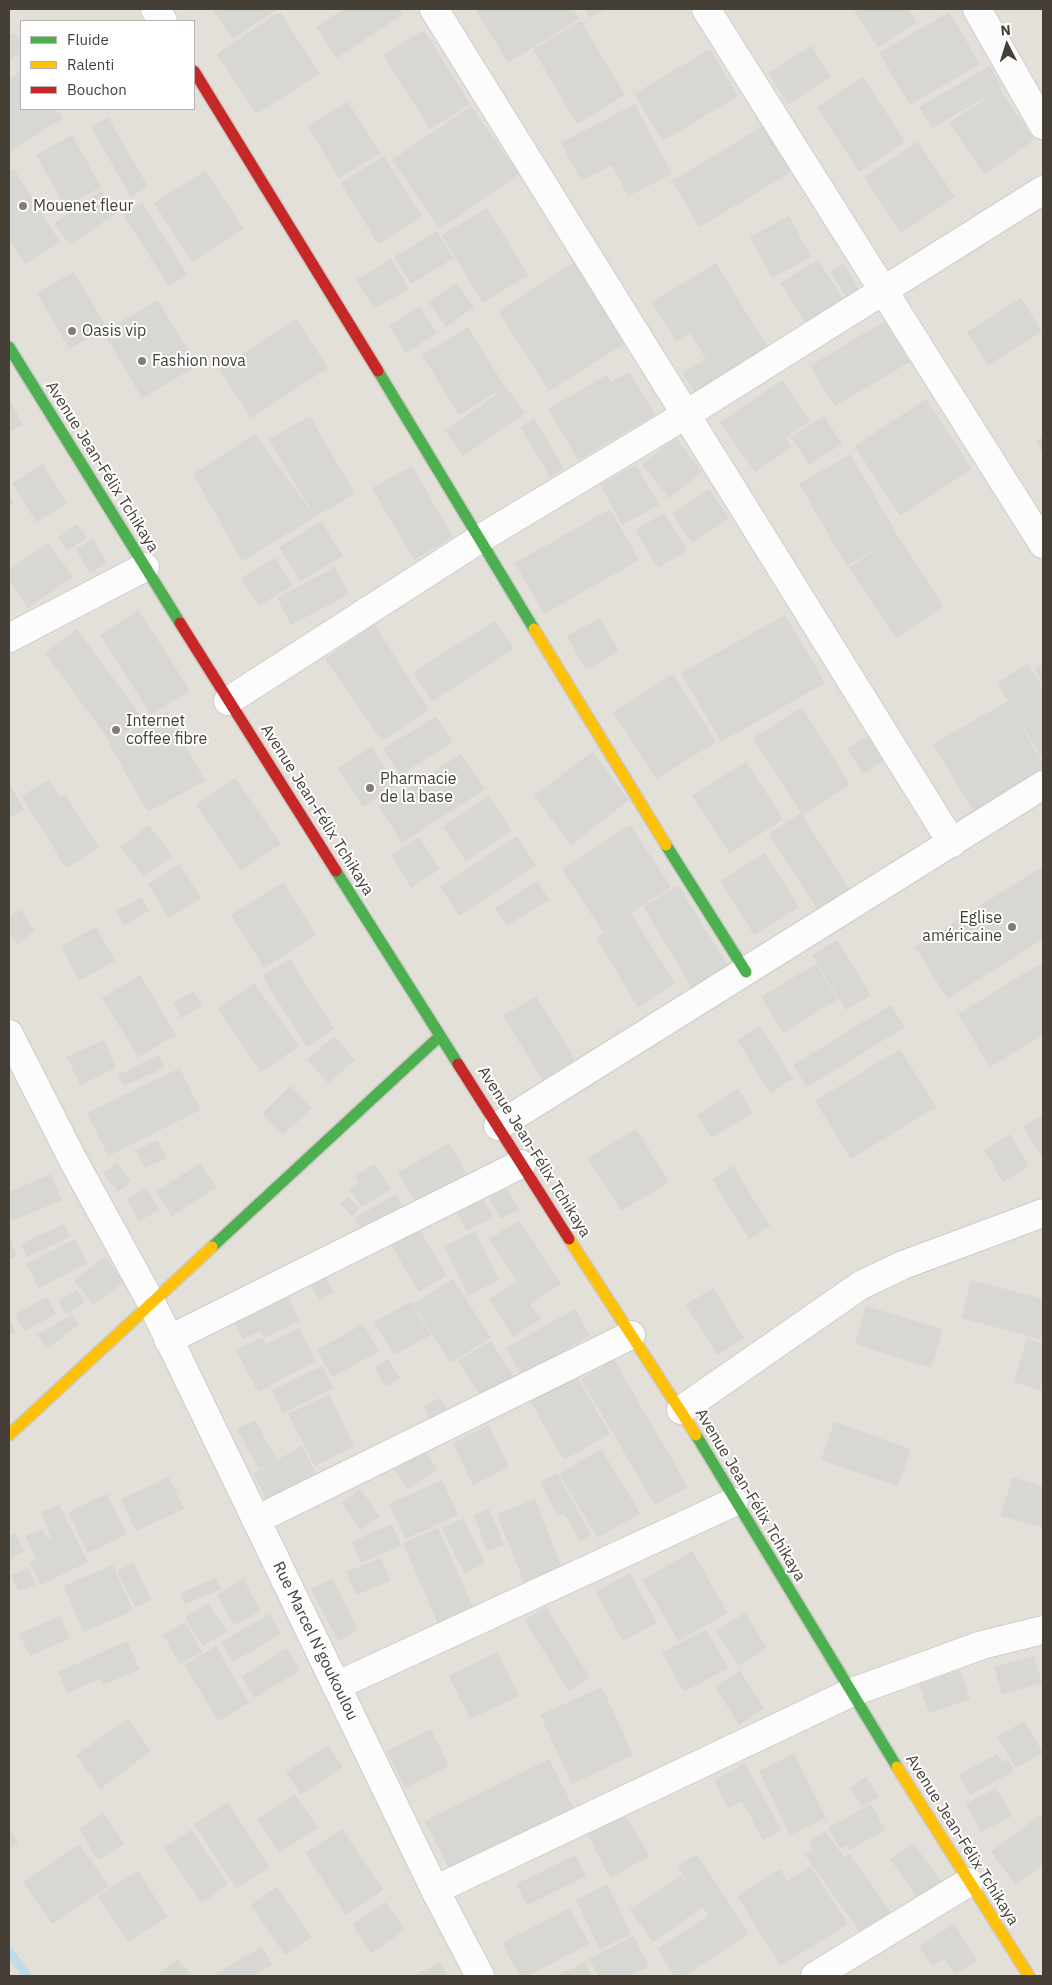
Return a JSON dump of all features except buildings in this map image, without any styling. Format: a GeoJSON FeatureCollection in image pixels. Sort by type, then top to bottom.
{"type":"FeatureCollection","features":[{"type":"Feature","properties":{"kind":"street"},"geometry":{"type":"LineString","coordinates":[[155,9],[161,20]]}},
{"type":"Feature","properties":{"kind":"street"},"geometry":{"type":"LineString","coordinates":[[434,9],[687,414],[816,627],[952,843]]}},
{"type":"Feature","properties":{"kind":"street"},"geometry":{"type":"LineString","coordinates":[[706,9],[1043,544]]}},
{"type":"Feature","properties":{"kind":"street"},"geometry":{"type":"LineString","coordinates":[[978,9],[1043,125]]}},
{"type":"Feature","properties":{"kind":"street"},"geometry":{"type":"LineString","coordinates":[[195,73],[271,194],[478,540],[746,972]]}},
{"type":"Feature","properties":{"kind":"street"},"geometry":{"type":"LineString","coordinates":[[228,701],[478,540],[687,414],[1043,190]]}},
{"type":"Feature","properties":{"kind":"street","name":"Avenue Jean-Félix Tchikaya"},"geometry":{"type":"LineString","coordinates":[[9,347],[228,701],[631,1335],[681,1410],[734,1502],[850,1693],[1029,1976]]}},
{"type":"Feature","properties":{"kind":"street"},"geometry":{"type":"LineString","coordinates":[[9,638],[145,567]]}},
{"type":"Feature","properties":{"kind":"street"},"geometry":{"type":"LineString","coordinates":[[498,1126],[1043,785]]}},
{"type":"Feature","properties":{"kind":"street","name":"Rue Marcel N'goukoulou"},"geometry":{"type":"LineString","coordinates":[[9,1034],[73,1160],[152,1304],[435,1890],[480,1976]]}},
{"type":"Feature","properties":{"kind":"street"},"geometry":{"type":"LineString","coordinates":[[9,1435],[440,1036]]}},
{"type":"Feature","properties":{"kind":"street"},"geometry":{"type":"LineString","coordinates":[[168,1340],[522,1164]]}},
{"type":"Feature","properties":{"kind":"street"},"geometry":{"type":"LineString","coordinates":[[681,1410],[861,1285],[903,1265],[1043,1213]]}},
{"type":"Feature","properties":{"kind":"street"},"geometry":{"type":"LineString","coordinates":[[256,1520],[631,1335]]}},
{"type":"Feature","properties":{"kind":"street"},"geometry":{"type":"LineString","coordinates":[[336,1686],[734,1502]]}},
{"type":"Feature","properties":{"kind":"street"},"geometry":{"type":"LineString","coordinates":[[435,1890],[850,1693],[982,1645],[1043,1630]]}},
{"type":"Feature","properties":{"kind":"street"},"geometry":{"type":"LineString","coordinates":[[815,1976],[969,1882]]}},
{"type":"Feature","properties":{"kind":"shaded area"},"geometry":{"type":"Polygon","coordinates":[[[9,9],[1043,9],[1043,1976],[9,1976],[9,9]]]}},
{"type":"Feature","properties":{"kind":"waterway"},"geometry":{"type":"LineString","coordinates":[[9,1951],[27,1976]]}},
{"type":"Feature","properties":{"kind":"traffic: fast"},"geometry":{"type":"LineString","coordinates":[[9,347],[180,623]]}},
{"type":"Feature","properties":{"kind":"traffic: fast"},"geometry":{"type":"LineString","coordinates":[[378,371],[534,629]]}},
{"type":"Feature","properties":{"kind":"traffic: fast"},"geometry":{"type":"LineString","coordinates":[[666,845],[746,972]]}},
{"type":"Feature","properties":{"kind":"traffic: fast"},"geometry":{"type":"LineString","coordinates":[[336,871],[458,1064]]}},
{"type":"Feature","properties":{"kind":"traffic: fast"},"geometry":{"type":"LineString","coordinates":[[212,1247],[440,1036]]}},
{"type":"Feature","properties":{"kind":"traffic: fast"},"geometry":{"type":"LineString","coordinates":[[696,1435],[897,1767]]}},
{"type":"Feature","properties":{"kind":"traffic: slow"},"geometry":{"type":"LineString","coordinates":[[534,629],[666,845]]}},
{"type":"Feature","properties":{"kind":"traffic: slow"},"geometry":{"type":"LineString","coordinates":[[569,1239],[696,1435]]}},
{"type":"Feature","properties":{"kind":"traffic: slow"},"geometry":{"type":"LineString","coordinates":[[9,1435],[212,1247]]}},
{"type":"Feature","properties":{"kind":"traffic: slow"},"geometry":{"type":"LineString","coordinates":[[897,1767],[1029,1976]]}},
{"type":"Feature","properties":{"kind":"traffic: jam"},"geometry":{"type":"LineString","coordinates":[[195,73],[378,371]]}},
{"type":"Feature","properties":{"kind":"traffic: jam"},"geometry":{"type":"LineString","coordinates":[[180,623],[336,871]]}},
{"type":"Feature","properties":{"kind":"traffic: jam"},"geometry":{"type":"LineString","coordinates":[[458,1064],[569,1239]]}},
{"type":"Feature","properties":{"kind":"place","name":"Mouenet fleur"},"geometry":{"type":"Point","coordinates":[23,206]}},
{"type":"Feature","properties":{"kind":"place","name":"Oasis vip"},"geometry":{"type":"Point","coordinates":[72,331]}},
{"type":"Feature","properties":{"kind":"place","name":"Fashion nova"},"geometry":{"type":"Point","coordinates":[142,361]}},
{"type":"Feature","properties":{"kind":"place","name":"Internet coffee fibre"},"geometry":{"type":"Point","coordinates":[116,730]}},
{"type":"Feature","properties":{"kind":"place","name":"Pharmacie de la base"},"geometry":{"type":"Point","coordinates":[370,788]}},
{"type":"Feature","properties":{"kind":"place","name":"Eglise américaine"},"geometry":{"type":"Point","coordinates":[1012,927]}}]}
